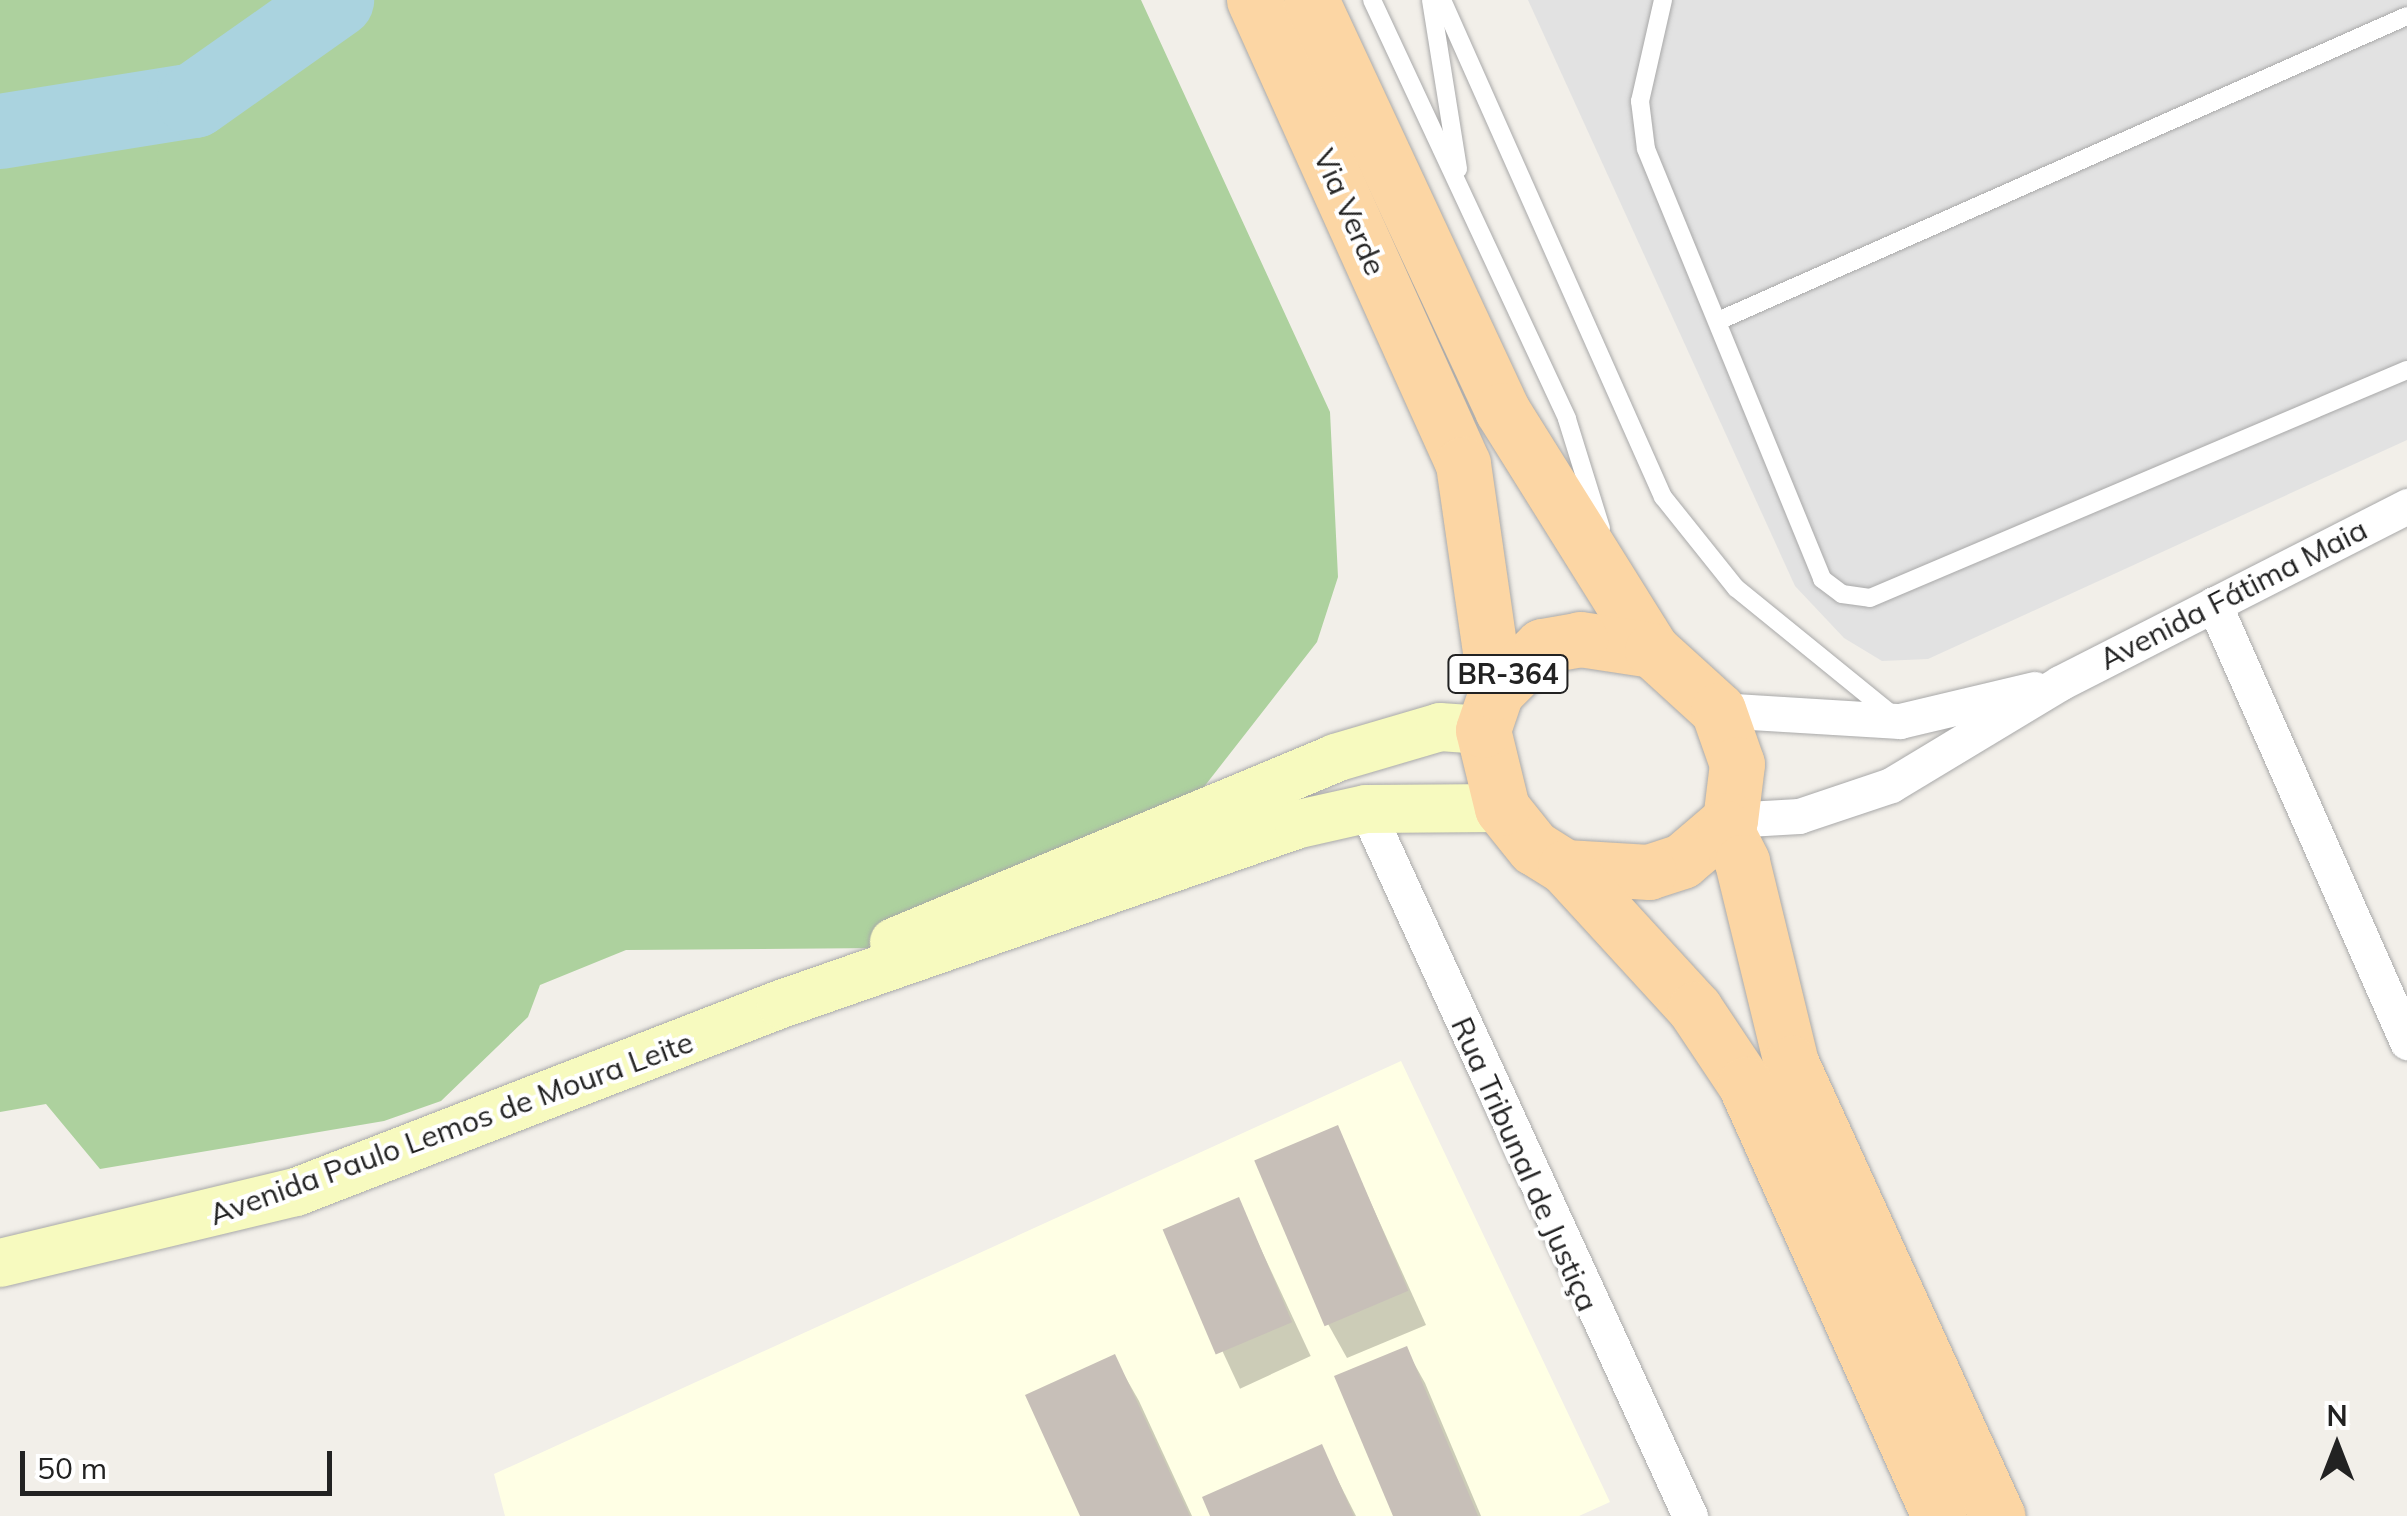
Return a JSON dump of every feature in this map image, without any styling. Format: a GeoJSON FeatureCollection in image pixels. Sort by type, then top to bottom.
{"type":"FeatureCollection","features":[{"type":"Feature","properties":{"kind":"main road","name":"Via Verde"},"geometry":{"type":"LineString","coordinates":[[1254,0],[1446,425],[1480,532],[1490,711]]}},
{"type":"Feature","properties":{"kind":"main road","name":"Via Verde"},"geometry":{"type":"LineString","coordinates":[[1311,0],[1502,410],[1652,650]]}},
{"type":"Feature","properties":{"kind":"main road","name":"BR-364"},"geometry":{"type":"LineString","coordinates":[[1502,808],[1490,711],[1542,646],[1599,639],[1652,650]]}},
{"type":"Feature","properties":{"kind":"main road"},"geometry":{"type":"LineString","coordinates":[[1652,650],[1718,710],[1737,764],[1727,824],[1742,862],[1791,1064],[1997,1516]]}},
{"type":"Feature","properties":{"kind":"main road"},"geometry":{"type":"LineString","coordinates":[[1502,808],[1565,867],[1695,1009],[1745,1084],[1939,1516]]}},
{"type":"Feature","properties":{"kind":"main road"},"geometry":{"type":"LineString","coordinates":[[1565,867],[1649,872],[1727,824]]}},
{"type":"Feature","properties":{"kind":"street","name":"Avenida Fátima Maia"},"geometry":{"type":"LineString","coordinates":[[1727,824],[1799,816],[1892,785],[2060,683],[2407,506]]}},
{"type":"Feature","properties":{"kind":"street"},"geometry":{"type":"LineString","coordinates":[[2214,604],[2407,1042]]}},
{"type":"Feature","properties":{"kind":"street","name":"Avenida Fátima Maia"},"geometry":{"type":"LineString","coordinates":[[1718,710],[1900,721],[2060,683]]}},
{"type":"Feature","properties":{"kind":"street","name":"Avenida Paulo Lemos de Moura Leite"},"geometry":{"type":"LineString","coordinates":[[780,1004],[981,902],[1300,771],[1490,711]]}},
{"type":"Feature","properties":{"kind":"street","name":"Avenida Paulo Lemos de Moura Leite"},"geometry":{"type":"LineString","coordinates":[[0,1263],[296,1192],[780,1004],[1232,845],[1366,809],[1502,808]]}},
{"type":"Feature","properties":{"kind":"street","name":"Rua Tribunal de Justiça"},"geometry":{"type":"LineString","coordinates":[[1366,809],[1688,1515]]}},
{"type":"Feature","properties":{"kind":"lane"},"geometry":{"type":"LineString","coordinates":[[1372,0],[1568,419],[1623,600]]}},
{"type":"Feature","properties":{"kind":"lane"},"geometry":{"type":"LineString","coordinates":[[1430,0],[1462,189]]}},
{"type":"Feature","properties":{"kind":"lane"},"geometry":{"type":"LineString","coordinates":[[1442,0],[1663,497],[1736,588],[1900,721]]}},
{"type":"Feature","properties":{"kind":"lane"},"geometry":{"type":"LineString","coordinates":[[1662,0],[1640,102],[1646,149],[1822,579],[1870,598],[2407,370]]}},
{"type":"Feature","properties":{"kind":"lane"},"geometry":{"type":"LineString","coordinates":[[1718,321],[2407,16]]}},
{"type":"Feature","properties":{"kind":"shaded area"},"geometry":{"type":"Polygon","coordinates":[[[1528,0],[2407,0],[2407,440],[1928,659],[1882,661],[1844,638],[1795,586],[1528,0]]]}},
{"type":"Feature","properties":{"kind":"shaded area"},"geometry":{"type":"Polygon","coordinates":[[[1401,1061],[1610,1502],[1579,1516],[505,1516],[494,1474],[1401,1061]]]}},
{"type":"Feature","properties":{"kind":"green space"},"geometry":{"type":"Polygon","coordinates":[[[0,0],[1141,0],[1330,412],[1338,577],[1317,642],[1200,792],[880,948],[626,950],[540,985],[528,1017],[441,1101],[384,1121],[100,1169],[46,1104],[0,1112],[0,0]]]}},
{"type":"Feature","properties":{"kind":"building"},"geometry":{"type":"Polygon","coordinates":[[[1338,1125],[1408,1291],[1325,1326],[1254,1161],[1338,1125]]]}},
{"type":"Feature","properties":{"kind":"building"},"geometry":{"type":"Polygon","coordinates":[[[1239,1197],[1292,1322],[1216,1355],[1163,1229],[1239,1197]]]}},
{"type":"Feature","properties":{"kind":"building"},"geometry":{"type":"Polygon","coordinates":[[[1407,1346],[1478,1516],[1393,1516],[1334,1376],[1407,1346]]]}},
{"type":"Feature","properties":{"kind":"building"},"geometry":{"type":"Polygon","coordinates":[[[1115,1354],[1190,1516],[1080,1516],[1025,1395],[1115,1354]]]}},
{"type":"Feature","properties":{"kind":"building"},"geometry":{"type":"Polygon","coordinates":[[[1322,1444],[1354,1516],[1210,1516],[1202,1497],[1322,1444]]]}},
{"type":"Feature","properties":{"kind":"waterway"},"geometry":{"type":"LineString","coordinates":[[0,131],[194,100],[336,0]]}}]}
